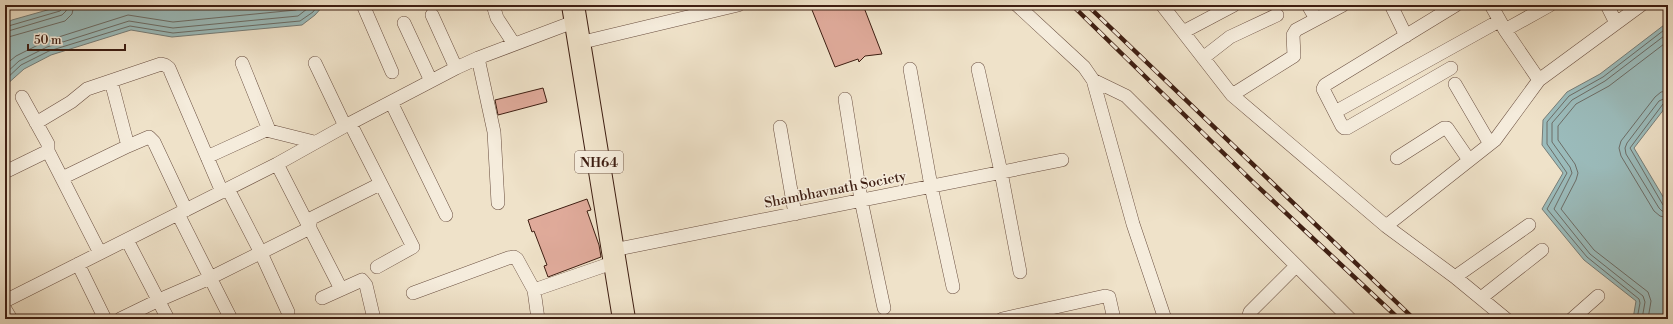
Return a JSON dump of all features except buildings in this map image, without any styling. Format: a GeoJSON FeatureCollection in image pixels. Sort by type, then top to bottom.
{"type":"FeatureCollection","features":[{"type":"Feature","properties":{"kind":"highway","name":"NH64"},"geometry":{"type":"LineString","coordinates":[[574,13],[624,319]]}},
{"type":"Feature","properties":{"kind":"street"},"geometry":{"type":"LineString","coordinates":[[363,5],[392,72]]}},
{"type":"Feature","properties":{"kind":"street"},"geometry":{"type":"LineString","coordinates":[[493,5],[497,18],[514,44]]}},
{"type":"Feature","properties":{"kind":"street"},"geometry":{"type":"LineString","coordinates":[[579,43],[698,10],[738,5]]}},
{"type":"Feature","properties":{"kind":"street"},"geometry":{"type":"LineString","coordinates":[[1017,5],[1084,67],[1093,80],[1130,215],[1165,319]]}},
{"type":"Feature","properties":{"kind":"street"},"geometry":{"type":"LineString","coordinates":[[1162,5],[1232,94],[1386,226],[1455,277],[1500,316]]}},
{"type":"Feature","properties":{"kind":"street"},"geometry":{"type":"LineString","coordinates":[[1183,32],[1234,5]]}},
{"type":"Feature","properties":{"kind":"street"},"geometry":{"type":"LineString","coordinates":[[1308,5],[1316,19]]}},
{"type":"Feature","properties":{"kind":"street"},"geometry":{"type":"LineString","coordinates":[[1232,94],[1294,56],[1293,32],[1343,5]]}},
{"type":"Feature","properties":{"kind":"street"},"geometry":{"type":"LineString","coordinates":[[1391,5],[1406,36]]}},
{"type":"Feature","properties":{"kind":"street"},"geometry":{"type":"LineString","coordinates":[[1451,68],[1347,128],[1342,126],[1324,89],[1325,85],[1456,5]]}},
{"type":"Feature","properties":{"kind":"street"},"geometry":{"type":"LineString","coordinates":[[1491,5],[1502,25],[1539,80]]}},
{"type":"Feature","properties":{"kind":"street"},"geometry":{"type":"LineString","coordinates":[[1335,112],[1502,25],[1550,5]]}},
{"type":"Feature","properties":{"kind":"street"},"geometry":{"type":"LineString","coordinates":[[1607,5],[1616,23]]}},
{"type":"Feature","properties":{"kind":"street"},"geometry":{"type":"LineString","coordinates":[[1386,226],[1499,136],[1539,80],[1641,5]]}},
{"type":"Feature","properties":{"kind":"street"},"geometry":{"type":"LineString","coordinates":[[5,301],[277,164],[314,142],[456,68],[514,44],[574,13]]}},
{"type":"Feature","properties":{"kind":"street"},"geometry":{"type":"LineString","coordinates":[[432,15],[456,68]]}},
{"type":"Feature","properties":{"kind":"street"},"geometry":{"type":"LineString","coordinates":[[1203,58],[1226,40],[1277,15]]}},
{"type":"Feature","properties":{"kind":"street"},"geometry":{"type":"LineString","coordinates":[[404,23],[431,81]]}},
{"type":"Feature","properties":{"kind":"street"},"geometry":{"type":"LineString","coordinates":[[478,58],[494,132],[498,203]]}},
{"type":"Feature","properties":{"kind":"street"},"geometry":{"type":"LineString","coordinates":[[242,63],[269,130]]}},
{"type":"Feature","properties":{"kind":"street"},"geometry":{"type":"LineString","coordinates":[[315,63],[413,247],[377,267]]}},
{"type":"Feature","properties":{"kind":"street"},"geometry":{"type":"LineString","coordinates":[[36,123],[71,102],[87,89],[161,64],[165,65],[169,68],[207,157],[261,252],[288,312]]}},
{"type":"Feature","properties":{"kind":"street"},"geometry":{"type":"LineString","coordinates":[[910,69],[930,186],[953,287]]}},
{"type":"Feature","properties":{"kind":"street"},"geometry":{"type":"LineString","coordinates":[[978,69],[1001,172],[1020,272]]}},
{"type":"Feature","properties":{"kind":"street"},"geometry":{"type":"LineString","coordinates":[[1093,80],[1126,96],[1350,319]]}},
{"type":"Feature","properties":{"kind":"street"},"geometry":{"type":"LineString","coordinates":[[111,81],[128,146]]}},
{"type":"Feature","properties":{"kind":"street"},"geometry":{"type":"LineString","coordinates":[[1455,84],[1490,144]]}},
{"type":"Feature","properties":{"kind":"street"},"geometry":{"type":"LineString","coordinates":[[22,97],[48,144],[48,151],[100,253]]}},
{"type":"Feature","properties":{"kind":"street"},"geometry":{"type":"LineString","coordinates":[[845,99],[861,200],[884,308]]}},
{"type":"Feature","properties":{"kind":"street"},"geometry":{"type":"LineString","coordinates":[[391,102],[446,215]]}},
{"type":"Feature","properties":{"kind":"street"},"geometry":{"type":"LineString","coordinates":[[780,127],[794,214]]}},
{"type":"Feature","properties":{"kind":"street"},"geometry":{"type":"LineString","coordinates":[[1397,158],[1444,128],[1447,128],[1469,160]]}},
{"type":"Feature","properties":{"kind":"street"},"geometry":{"type":"LineString","coordinates":[[207,157],[262,131],[269,130],[314,142]]}},
{"type":"Feature","properties":{"kind":"street"},"geometry":{"type":"LineString","coordinates":[[62,178],[146,138],[152,139],[210,278],[230,319]]}},
{"type":"Feature","properties":{"kind":"street"},"geometry":{"type":"LineString","coordinates":[[5,172],[48,151]]}},
{"type":"Feature","properties":{"kind":"street","name":"Shambhavnath Society"},"geometry":{"type":"LineString","coordinates":[[534,290],[614,256],[794,214],[1062,160]]}},
{"type":"Feature","properties":{"kind":"street"},"geometry":{"type":"LineString","coordinates":[[277,164],[341,289]]}},
{"type":"Feature","properties":{"kind":"street"},"geometry":{"type":"LineString","coordinates":[[310,228],[310,219],[380,184]]}},
{"type":"Feature","properties":{"kind":"street"},"geometry":{"type":"LineString","coordinates":[[1455,277],[1528,225]]}},
{"type":"Feature","properties":{"kind":"street"},"geometry":{"type":"LineString","coordinates":[[120,319],[210,278],[310,228]]}},
{"type":"Feature","properties":{"kind":"street"},"geometry":{"type":"LineString","coordinates":[[127,240],[168,319]]}},
{"type":"Feature","properties":{"kind":"street"},"geometry":{"type":"LineString","coordinates":[[1481,298],[1542,250]]}},
{"type":"Feature","properties":{"kind":"street"},"geometry":{"type":"LineString","coordinates":[[413,293],[514,257],[534,290],[538,319]]}},
{"type":"Feature","properties":{"kind":"street"},"geometry":{"type":"LineString","coordinates":[[78,264],[103,318]]}},
{"type":"Feature","properties":{"kind":"street"},"geometry":{"type":"LineString","coordinates":[[1252,319],[1249,315],[1250,312],[1296,266]]}},
{"type":"Feature","properties":{"kind":"street"},"geometry":{"type":"LineString","coordinates":[[322,298],[359,281],[365,282],[374,319]]}},
{"type":"Feature","properties":{"kind":"street"},"geometry":{"type":"LineString","coordinates":[[1002,319],[1105,296],[1109,297],[1111,301],[1114,319]]}},
{"type":"Feature","properties":{"kind":"street"},"geometry":{"type":"LineString","coordinates":[[1572,319],[1598,296]]}},
{"type":"Feature","properties":{"kind":"street"},"geometry":{"type":"LineString","coordinates":[[5,309],[11,319]]}},
{"type":"Feature","properties":{"kind":"water"},"geometry":{"type":"Polygon","coordinates":[[[65,5],[324,5],[315,15],[302,25],[172,37],[131,30],[51,55],[24,69],[5,86],[5,24],[12,20],[65,5]]]}},
{"type":"Feature","properties":{"kind":"water"},"geometry":{"type":"Polygon","coordinates":[[[1668,22],[1668,104],[1634,148],[1668,205],[1668,319],[1633,319],[1636,301],[1584,260],[1542,209],[1563,173],[1542,145],[1543,120],[1567,92],[1600,74],[1668,22]]]}},
{"type":"Feature","properties":{"kind":"railway"},"geometry":{"type":"LineString","coordinates":[[1072,5],[1254,183],[1399,319]]}},
{"type":"Feature","properties":{"kind":"railway"},"geometry":{"type":"LineString","coordinates":[[1087,5],[1414,319]]}}]}
